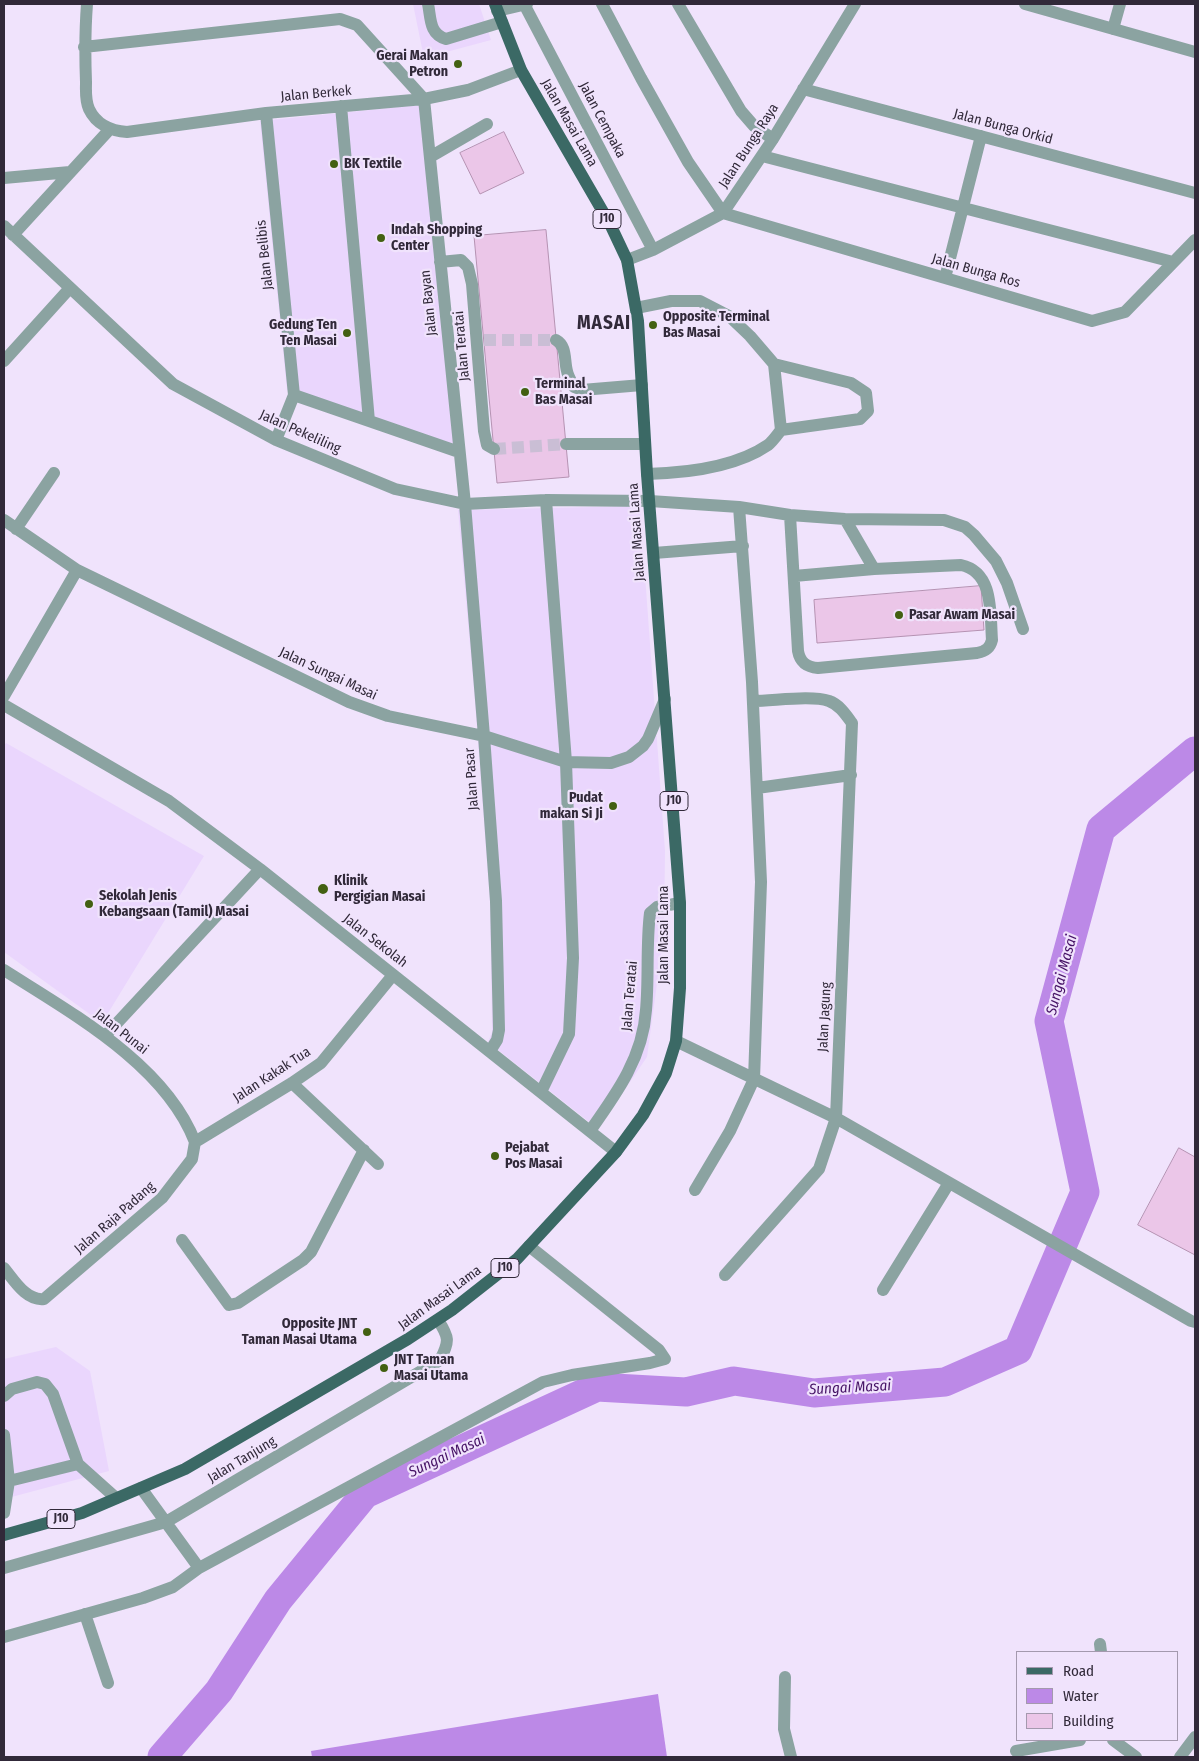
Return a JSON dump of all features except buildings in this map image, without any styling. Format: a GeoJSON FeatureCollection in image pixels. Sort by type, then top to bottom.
{"type":"FeatureCollection","features":[{"type":"Feature","properties":{"kind":"main road","name":"Jalan Masai Lama"},"geometry":{"type":"LineString","coordinates":[[4,1534],[82,1513],[185,1469],[408,1340],[438,1320],[517,1259],[616,1152],[643,1115],[666,1073],[676,1041],[680,988],[680,903],[636,308],[627,260],[610,224],[521,70],[498,12]]}},
{"type":"Feature","properties":{"kind":"street"},"geometry":{"type":"LineString","coordinates":[[8,231],[70,172],[110,129],[92,115],[86,101],[84,47],[87,4]]}},
{"type":"Feature","properties":{"kind":"street"},"geometry":{"type":"LineString","coordinates":[[428,4],[433,31],[438,36],[446,38],[498,12],[525,4]]}},
{"type":"Feature","properties":{"kind":"street","name":"Jalan Cempaka"},"geometry":{"type":"LineString","coordinates":[[525,4],[653,250]]}},
{"type":"Feature","properties":{"kind":"street"},"geometry":{"type":"LineString","coordinates":[[602,4],[640,78],[688,162],[723,213]]}},
{"type":"Feature","properties":{"kind":"street"},"geometry":{"type":"LineString","coordinates":[[678,4],[741,111],[754,126],[773,139]]}},
{"type":"Feature","properties":{"kind":"street","name":"Jalan Bunga Raya"},"geometry":{"type":"LineString","coordinates":[[627,260],[653,250],[723,213],[773,139],[855,4]]}},
{"type":"Feature","properties":{"kind":"street"},"geometry":{"type":"LineString","coordinates":[[1024,4],[1195,52]]}},
{"type":"Feature","properties":{"kind":"street"},"geometry":{"type":"LineString","coordinates":[[1113,29],[1120,4]]}},
{"type":"Feature","properties":{"kind":"street"},"geometry":{"type":"LineString","coordinates":[[84,47],[340,19],[357,26],[424,99]]}},
{"type":"Feature","properties":{"kind":"street","name":"Jalan Berkek"},"geometry":{"type":"LineString","coordinates":[[110,129],[127,132],[266,113],[424,99],[468,90],[521,70]]}},
{"type":"Feature","properties":{"kind":"street","name":"Jalan Bunga Orkid"},"geometry":{"type":"LineString","coordinates":[[803,89],[1195,193]]}},
{"type":"Feature","properties":{"kind":"street","name":"Jalan Bayan"},"geometry":{"type":"LineString","coordinates":[[424,99],[464,504]]}},
{"type":"Feature","properties":{"kind":"street"},"geometry":{"type":"LineString","coordinates":[[342,106],[370,421]]}},
{"type":"Feature","properties":{"kind":"street","name":"Jalan Belibis"},"geometry":{"type":"LineString","coordinates":[[266,113],[294,395],[276,440]]}},
{"type":"Feature","properties":{"kind":"street"},"geometry":{"type":"LineString","coordinates":[[430,157],[487,124]]}},
{"type":"Feature","properties":{"kind":"street"},"geometry":{"type":"LineString","coordinates":[[945,278],[981,136]]}},
{"type":"Feature","properties":{"kind":"street"},"geometry":{"type":"LineString","coordinates":[[762,156],[1174,262]]}},
{"type":"Feature","properties":{"kind":"street"},"geometry":{"type":"LineString","coordinates":[[4,178],[70,172]]}},
{"type":"Feature","properties":{"kind":"street","name":"Jalan Bunga Ros"},"geometry":{"type":"LineString","coordinates":[[723,213],[1092,321],[1125,312],[1195,240]]}},
{"type":"Feature","properties":{"kind":"street","name":"Jalan Pekeliling"},"geometry":{"type":"LineString","coordinates":[[8,231],[173,384],[276,440],[395,489],[464,504],[546,500],[650,501],[739,507],[790,515],[845,519],[944,520],[964,527],[979,540],[996,561],[1023,629]]}},
{"type":"Feature","properties":{"kind":"street","name":"Jalan Teratai"},"geometry":{"type":"LineString","coordinates":[[440,262],[461,260],[468,268],[480,340],[484,431],[487,445],[494,449]]}},
{"type":"Feature","properties":{"kind":"street"},"geometry":{"type":"LineString","coordinates":[[4,361],[70,288]]}},
{"type":"Feature","properties":{"kind":"street"},"geometry":{"type":"LineString","coordinates":[[636,308],[670,301],[700,301],[729,316],[750,336],[774,364],[782,430]]}},
{"type":"Feature","properties":{"kind":"street"},"geometry":{"type":"LineString","coordinates":[[556,340],[563,347],[567,372],[574,387],[582,390],[642,385]]}},
{"type":"Feature","properties":{"kind":"street"},"geometry":{"type":"LineString","coordinates":[[647,474],[672,473],[733,462],[769,444],[782,430],[860,419],[868,411],[866,393],[851,383],[774,364]]}},
{"type":"Feature","properties":{"kind":"street"},"geometry":{"type":"LineString","coordinates":[[294,395],[459,452]]}},
{"type":"Feature","properties":{"kind":"street"},"geometry":{"type":"LineString","coordinates":[[566,444],[645,444]]}},
{"type":"Feature","properties":{"kind":"street"},"geometry":{"type":"LineString","coordinates":[[16,529],[54,473]]}},
{"type":"Feature","properties":{"kind":"street"},"geometry":{"type":"LineString","coordinates":[[541,1092],[570,1034],[573,958],[566,762],[546,500]]}},
{"type":"Feature","properties":{"kind":"street","name":"Jalan Pasar"},"geometry":{"type":"LineString","coordinates":[[464,504],[496,902],[499,1030],[497,1040],[490,1051]]}},
{"type":"Feature","properties":{"kind":"street"},"geometry":{"type":"LineString","coordinates":[[695,1190],[730,1131],[754,1079],[761,882],[753,701],[739,507]]}},
{"type":"Feature","properties":{"kind":"street"},"geometry":{"type":"LineString","coordinates":[[790,515],[798,651],[799,657],[810,667],[818,668],[978,653],[983,652],[991,644],[986,586],[978,572],[972,568],[961,565],[874,569],[794,576]]}},
{"type":"Feature","properties":{"kind":"street"},"geometry":{"type":"LineString","coordinates":[[845,519],[874,569]]}},
{"type":"Feature","properties":{"kind":"street","name":"Jalan Sungai Masai"},"geometry":{"type":"LineString","coordinates":[[4,520],[77,570],[349,702],[388,716],[484,736],[566,762],[611,763],[629,758],[648,739],[665,699]]}},
{"type":"Feature","properties":{"kind":"street"},"geometry":{"type":"LineString","coordinates":[[654,553],[743,546]]}},
{"type":"Feature","properties":{"kind":"street"},"geometry":{"type":"LineString","coordinates":[[4,696],[77,570]]}},
{"type":"Feature","properties":{"kind":"street","name":"Jalan Jagung"},"geometry":{"type":"LineString","coordinates":[[725,1275],[819,1169],[836,1118],[852,723],[844,711],[830,702],[806,699],[753,701]]}},
{"type":"Feature","properties":{"kind":"street","name":"Jalan Sekolah"},"geometry":{"type":"LineString","coordinates":[[4,705],[169,801],[260,869],[616,1152]]}},
{"type":"Feature","properties":{"kind":"street"},"geometry":{"type":"LineString","coordinates":[[757,788],[851,775]]}},
{"type":"Feature","properties":{"kind":"street"},"geometry":{"type":"LineString","coordinates":[[105,1036],[260,869]]}},
{"type":"Feature","properties":{"kind":"street","name":"Jalan Teratai"},"geometry":{"type":"LineString","coordinates":[[590,1131],[618,1092],[629,1072],[643,1033],[646,1010],[650,913],[657,907],[680,903]]}},
{"type":"Feature","properties":{"kind":"street","name":"Jalan Punai"},"geometry":{"type":"LineString","coordinates":[[4,970],[105,1036],[160,1084],[190,1130],[195,1142]]}},
{"type":"Feature","properties":{"kind":"street","name":"Jalan Kakak Tua"},"geometry":{"type":"LineString","coordinates":[[195,1142],[321,1063],[393,974]]}},
{"type":"Feature","properties":{"kind":"street"},"geometry":{"type":"LineString","coordinates":[[676,1041],[836,1118],[1195,1322]]}},
{"type":"Feature","properties":{"kind":"street"},"geometry":{"type":"LineString","coordinates":[[292,1082],[378,1164]]}},
{"type":"Feature","properties":{"kind":"street","name":"Jalan Raja Padang"},"geometry":{"type":"LineString","coordinates":[[4,1268],[29,1297],[36,1300],[44,1300],[162,1198],[192,1159],[195,1142]]}},
{"type":"Feature","properties":{"kind":"street"},"geometry":{"type":"LineString","coordinates":[[182,1240],[229,1305],[238,1303],[302,1260],[310,1252],[364,1150]]}},
{"type":"Feature","properties":{"kind":"street"},"geometry":{"type":"LineString","coordinates":[[883,1290],[949,1182]]}},
{"type":"Feature","properties":{"kind":"street"},"geometry":{"type":"LineString","coordinates":[[4,1637],[143,1598],[173,1587],[199,1568],[543,1382],[572,1375],[665,1359],[659,1350],[529,1246]]}},
{"type":"Feature","properties":{"kind":"street","name":"Jalan Tanjung"},"geometry":{"type":"LineString","coordinates":[[4,1568],[166,1522],[440,1360],[447,1346],[447,1334],[438,1320]]}},
{"type":"Feature","properties":{"kind":"street"},"geometry":{"type":"LineString","coordinates":[[4,1396],[12,1389],[37,1382],[45,1384],[53,1394],[78,1464],[116,1498]]}},
{"type":"Feature","properties":{"kind":"street"},"geometry":{"type":"LineString","coordinates":[[4,1435],[9,1481],[4,1513]]}},
{"type":"Feature","properties":{"kind":"street"},"geometry":{"type":"LineString","coordinates":[[9,1481],[78,1464]]}},
{"type":"Feature","properties":{"kind":"street"},"geometry":{"type":"LineString","coordinates":[[142,1488],[199,1568]]}},
{"type":"Feature","properties":{"kind":"street"},"geometry":{"type":"LineString","coordinates":[[85,1614],[108,1683]]}},
{"type":"Feature","properties":{"kind":"street"},"geometry":{"type":"LineString","coordinates":[[785,1677],[784,1729],[791,1757]]}},
{"type":"Feature","properties":{"kind":"street"},"geometry":{"type":"LineString","coordinates":[[1180,1757],[1195,1737]]}},
{"type":"Feature","properties":{"kind":"street"},"geometry":{"type":"LineString","coordinates":[[1016,1751],[1074,1741]]}},
{"type":"Feature","properties":{"kind":"street"},"geometry":{"type":"LineString","coordinates":[[1114,1741],[1136,1757]]}},
{"type":"Feature","properties":{"kind":"shaded area"},"geometry":{"type":"Polygon","coordinates":[[[413,4],[479,4],[491,40],[424,58],[413,4]]]}},
{"type":"Feature","properties":{"kind":"shaded area"},"geometry":{"type":"Polygon","coordinates":[[[430,104],[464,450],[287,390],[260,121],[430,104]]]}},
{"type":"Feature","properties":{"kind":"shaded area"},"geometry":{"type":"Polygon","coordinates":[[[640,506],[665,851],[664,932],[647,1057],[598,1129],[488,1042],[492,1032],[490,902],[458,510],[640,506]]]}},
{"type":"Feature","properties":{"kind":"shaded area","name":"Sekolah Jenis Kebangsaan (Tamil) Masai"},"geometry":{"type":"Polygon","coordinates":[[[6,743],[204,856],[102,1023],[4,952],[4,746],[6,743]]]}},
{"type":"Feature","properties":{"kind":"shaded area"},"geometry":{"type":"Polygon","coordinates":[[[56,1347],[90,1371],[109,1471],[4,1499],[4,1359],[56,1347]]]}},
{"type":"Feature","properties":{"kind":"water"},"geometry":{"type":"Polygon","coordinates":[[[658,1694],[667,1757],[312,1757],[311,1751],[658,1694]]]}},
{"type":"Feature","properties":{"kind":"waterway","name":"Sungai Masai"},"geometry":{"type":"LineString","coordinates":[[162,1757],[219,1691],[278,1600],[365,1494],[597,1387],[686,1392],[734,1381],[814,1393],[945,1382],[1018,1350],[1085,1192],[1049,1021],[1101,829],[1195,751]]}},
{"type":"Feature","properties":{"kind":"tunnel"},"geometry":{"type":"LineString","coordinates":[[484,340],[556,340]]}},
{"type":"Feature","properties":{"kind":"tunnel"},"geometry":{"type":"LineString","coordinates":[[494,449],[566,444]]}},
{"type":"Feature","properties":{"kind":"place","name":"Gerai Makan Petron"},"geometry":{"type":"Point","coordinates":[458,64]}},
{"type":"Feature","properties":{"kind":"place","name":"BK Textile"},"geometry":{"type":"Point","coordinates":[334,164]}},
{"type":"Feature","properties":{"kind":"place","name":"Indah Shopping Center"},"geometry":{"type":"Point","coordinates":[381,238]}},
{"type":"Feature","properties":{"kind":"place","name":"Opposite Terminal Bas Masai"},"geometry":{"type":"Point","coordinates":[653,325]}},
{"type":"Feature","properties":{"kind":"place","name":"Gedung Ten Ten Masai"},"geometry":{"type":"Point","coordinates":[347,333]}},
{"type":"Feature","properties":{"kind":"place","name":"Terminal Bas Masai"},"geometry":{"type":"Point","coordinates":[525,392]}},
{"type":"Feature","properties":{"kind":"place","name":"Pasar Awam Masai"},"geometry":{"type":"Point","coordinates":[899,615]}},
{"type":"Feature","properties":{"kind":"place","name":"Pudat makan Si Ji"},"geometry":{"type":"Point","coordinates":[613,806]}},
{"type":"Feature","properties":{"kind":"place","name":"Klinik Pergigian Masai"},"geometry":{"type":"Point","coordinates":[323,889]}},
{"type":"Feature","properties":{"kind":"place","name":"Sekolah Jenis Kebangsaan (Tamil) Masai"},"geometry":{"type":"Point","coordinates":[89,904]}},
{"type":"Feature","properties":{"kind":"place","name":"Pejabat Pos Masai"},"geometry":{"type":"Point","coordinates":[495,1156]}},
{"type":"Feature","properties":{"kind":"place","name":"Opposite JNT Taman Masai Utama"},"geometry":{"type":"Point","coordinates":[367,1332]}},
{"type":"Feature","properties":{"kind":"place","name":"JNT Taman Masai Utama"},"geometry":{"type":"Point","coordinates":[384,1368]}},
{"type":"Feature","properties":{"kind":"district","name":"MASAI"},"geometry":{"type":"Point","coordinates":[604,324]}}]}
